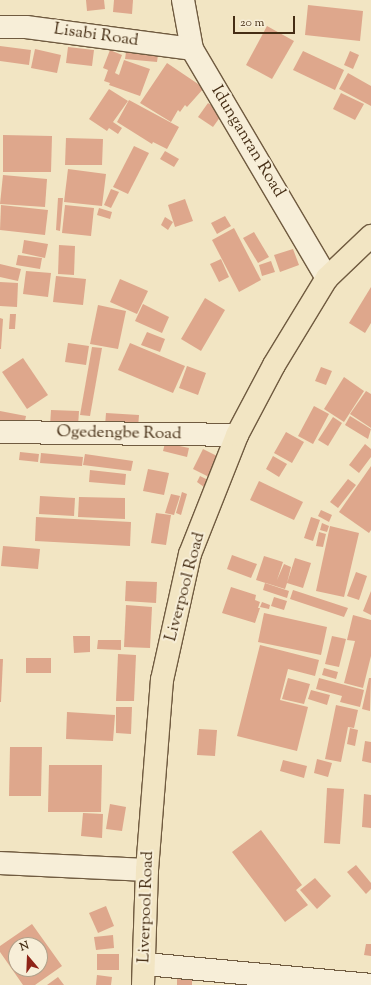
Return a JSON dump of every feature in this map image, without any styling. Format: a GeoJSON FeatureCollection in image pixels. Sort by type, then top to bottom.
{"type":"FeatureCollection","features":[{"type":"Feature","properties":{"kind":"main road","name":"Liverpool Road"},"geometry":{"type":"LineString","coordinates":[[144,975],[147,870],[162,680],[190,554],[237,435],[274,365],[327,278],[371,236]]}},
{"type":"Feature","properties":{"kind":"street","name":"Idunganran Road"},"geometry":{"type":"LineString","coordinates":[[184,0],[192,49],[327,278]]}},
{"type":"Feature","properties":{"kind":"street","name":"Lisabi Road"},"geometry":{"type":"LineString","coordinates":[[0,26],[26,27],[192,49]]}},
{"type":"Feature","properties":{"kind":"street","name":"Ogedengbe Road"},"geometry":{"type":"LineString","coordinates":[[0,432],[237,435]]}},
{"type":"Feature","properties":{"kind":"street"},"geometry":{"type":"LineString","coordinates":[[0,863],[147,870]]}},
{"type":"Feature","properties":{"kind":"street"},"geometry":{"type":"LineString","coordinates":[[144,975],[371,985]]}},
{"type":"Feature","properties":{"kind":"building"},"geometry":{"type":"Polygon","coordinates":[[[86,0],[104,0],[105,9],[87,11],[86,0]]]}},
{"type":"Feature","properties":{"kind":"building"},"geometry":{"type":"Polygon","coordinates":[[[114,0],[133,0],[132,14],[113,12],[114,0]]]}},
{"type":"Feature","properties":{"kind":"building"},"geometry":{"type":"Polygon","coordinates":[[[308,5],[363,11],[360,41],[305,35],[308,5]]]}},
{"type":"Feature","properties":{"kind":"building"},"geometry":{"type":"Polygon","coordinates":[[[267,26],[294,41],[272,79],[246,65],[267,26]]]}},
{"type":"Feature","properties":{"kind":"building"},"geometry":{"type":"Polygon","coordinates":[[[0,46],[31,50],[29,65],[0,61],[0,46]]]}},
{"type":"Feature","properties":{"kind":"building"},"geometry":{"type":"Polygon","coordinates":[[[68,47],[94,50],[92,66],[66,63],[68,47]]]}},
{"type":"Feature","properties":{"kind":"building"},"geometry":{"type":"Polygon","coordinates":[[[35,49],[61,55],[57,73],[31,68],[35,49]]]}},
{"type":"Feature","properties":{"kind":"building"},"geometry":{"type":"Polygon","coordinates":[[[110,50],[122,55],[115,73],[119,75],[124,60],[150,69],[140,96],[109,85],[110,83],[104,81],[108,70],[103,68],[110,50]]]}},
{"type":"Feature","properties":{"kind":"building"},"geometry":{"type":"Polygon","coordinates":[[[303,51],[344,70],[335,90],[293,70],[303,51]]]}},
{"type":"Feature","properties":{"kind":"building"},"geometry":{"type":"Polygon","coordinates":[[[350,51],[359,55],[353,69],[344,65],[350,51]]]}},
{"type":"Feature","properties":{"kind":"building"},"geometry":{"type":"Polygon","coordinates":[[[126,52],[158,55],[157,62],[125,59],[126,52]]]}},
{"type":"Feature","properties":{"kind":"building"},"geometry":{"type":"Polygon","coordinates":[[[167,63],[204,88],[187,107],[185,105],[180,112],[178,110],[171,122],[140,103],[167,63]]]}},
{"type":"Feature","properties":{"kind":"building"},"geometry":{"type":"Polygon","coordinates":[[[348,73],[371,86],[371,106],[339,89],[348,73]]]}},
{"type":"Feature","properties":{"kind":"building"},"geometry":{"type":"Polygon","coordinates":[[[109,89],[128,101],[113,122],[122,128],[118,134],[109,128],[107,131],[89,119],[109,89]]]}},
{"type":"Feature","properties":{"kind":"building"},"geometry":{"type":"Polygon","coordinates":[[[341,93],[364,104],[355,120],[333,109],[341,93]]]}},
{"type":"Feature","properties":{"kind":"building"},"geometry":{"type":"Polygon","coordinates":[[[129,100],[179,127],[167,149],[153,142],[152,144],[117,122],[129,100]]]}},
{"type":"Feature","properties":{"kind":"building"},"geometry":{"type":"Polygon","coordinates":[[[208,103],[223,113],[213,127],[198,117],[208,103]]]}},
{"type":"Feature","properties":{"kind":"building"},"geometry":{"type":"Polygon","coordinates":[[[3,135],[52,136],[51,172],[3,172],[3,135]]]}},
{"type":"Feature","properties":{"kind":"building"},"geometry":{"type":"Polygon","coordinates":[[[66,138],[103,139],[102,165],[65,165],[66,138]]]}},
{"type":"Feature","properties":{"kind":"building"},"geometry":{"type":"Polygon","coordinates":[[[134,146],[149,153],[128,194],[113,187],[134,146]]]}},
{"type":"Feature","properties":{"kind":"building"},"geometry":{"type":"Polygon","coordinates":[[[165,151],[179,159],[174,167],[160,159],[165,151]]]}},
{"type":"Feature","properties":{"kind":"building"},"geometry":{"type":"Polygon","coordinates":[[[68,169],[106,174],[102,206],[64,202],[68,169]]]}},
{"type":"Feature","properties":{"kind":"building"},"geometry":{"type":"Polygon","coordinates":[[[3,175],[47,179],[45,207],[0,204],[3,175]]]}},
{"type":"Feature","properties":{"kind":"building"},"geometry":{"type":"Polygon","coordinates":[[[111,189],[119,192],[111,208],[104,205],[111,189]]]}},
{"type":"Feature","properties":{"kind":"building"},"geometry":{"type":"Polygon","coordinates":[[[58,198],[63,198],[60,231],[56,230],[58,198]]]}},
{"type":"Feature","properties":{"kind":"building"},"geometry":{"type":"Polygon","coordinates":[[[185,199],[193,221],[175,227],[168,205],[185,199]]]}},
{"type":"Feature","properties":{"kind":"building"},"geometry":{"type":"Polygon","coordinates":[[[1,205],[48,210],[45,235],[0,230],[1,205]]]}},
{"type":"Feature","properties":{"kind":"building"},"geometry":{"type":"Polygon","coordinates":[[[65,205],[94,208],[91,236],[62,233],[65,205]]]}},
{"type":"Feature","properties":{"kind":"building"},"geometry":{"type":"Polygon","coordinates":[[[99,208],[112,212],[110,219],[97,215],[99,208]]]}},
{"type":"Feature","properties":{"kind":"building"},"geometry":{"type":"Polygon","coordinates":[[[225,216],[231,226],[217,234],[211,223],[225,216]]]}},
{"type":"Feature","properties":{"kind":"building"},"geometry":{"type":"Polygon","coordinates":[[[165,217],[173,222],[168,230],[161,225],[165,217]]]}},
{"type":"Feature","properties":{"kind":"building"},"geometry":{"type":"Polygon","coordinates":[[[234,228],[261,280],[239,292],[212,240],[234,228]]]}},
{"type":"Feature","properties":{"kind":"building"},"geometry":{"type":"Polygon","coordinates":[[[254,232],[269,257],[258,263],[243,238],[254,232]]]}},
{"type":"Feature","properties":{"kind":"building"},"geometry":{"type":"Polygon","coordinates":[[[24,240],[48,244],[45,258],[22,253],[24,240]]]}},
{"type":"Feature","properties":{"kind":"building"},"geometry":{"type":"Polygon","coordinates":[[[59,245],[75,246],[74,275],[58,274],[59,245]]]}},
{"type":"Feature","properties":{"kind":"building"},"geometry":{"type":"Polygon","coordinates":[[[293,249],[299,265],[280,272],[274,255],[293,249]]]}},
{"type":"Feature","properties":{"kind":"building"},"geometry":{"type":"Polygon","coordinates":[[[18,255],[42,258],[40,269],[16,265],[18,255]]]}},
{"type":"Feature","properties":{"kind":"building"},"geometry":{"type":"Polygon","coordinates":[[[221,259],[229,277],[219,282],[210,264],[221,259]]]}},
{"type":"Feature","properties":{"kind":"building"},"geometry":{"type":"Polygon","coordinates":[[[271,261],[275,272],[262,276],[259,265],[271,261]]]}},
{"type":"Feature","properties":{"kind":"building"},"geometry":{"type":"Polygon","coordinates":[[[0,264],[21,269],[18,281],[0,277],[0,264]]]}},
{"type":"Feature","properties":{"kind":"building"},"geometry":{"type":"Polygon","coordinates":[[[26,271],[51,273],[48,297],[23,294],[26,271]]]}},
{"type":"Feature","properties":{"kind":"building"},"geometry":{"type":"Polygon","coordinates":[[[56,276],[86,279],[83,305],[53,302],[56,276]]]}},
{"type":"Feature","properties":{"kind":"building"},"geometry":{"type":"Polygon","coordinates":[[[120,279],[148,291],[137,314],[110,302],[120,279]]]}},
{"type":"Feature","properties":{"kind":"building"},"geometry":{"type":"Polygon","coordinates":[[[0,282],[18,283],[17,307],[0,306],[0,282]]]}},
{"type":"Feature","properties":{"kind":"building"},"geometry":{"type":"Polygon","coordinates":[[[371,287],[371,323],[365,333],[349,323],[371,287]]]}},
{"type":"Feature","properties":{"kind":"building"},"geometry":{"type":"Polygon","coordinates":[[[205,298],[225,310],[201,351],[181,339],[205,298]]]}},
{"type":"Feature","properties":{"kind":"building"},"geometry":{"type":"Polygon","coordinates":[[[143,304],[169,317],[162,333],[135,321],[143,304]]]}},
{"type":"Feature","properties":{"kind":"building"},"geometry":{"type":"Polygon","coordinates":[[[98,305],[126,311],[118,349],[90,344],[98,305]]]}},
{"type":"Feature","properties":{"kind":"building"},"geometry":{"type":"Polygon","coordinates":[[[10,314],[16,314],[15,329],[9,329],[10,314]]]}},
{"type":"Feature","properties":{"kind":"building"},"geometry":{"type":"Polygon","coordinates":[[[0,318],[3,319],[1,349],[0,349],[0,318]]]}},
{"type":"Feature","properties":{"kind":"building"},"geometry":{"type":"Polygon","coordinates":[[[147,332],[165,339],[160,352],[141,345],[147,332]]]}},
{"type":"Feature","properties":{"kind":"building"},"geometry":{"type":"Polygon","coordinates":[[[68,343],[89,346],[86,365],[65,362],[68,343]]]}},
{"type":"Feature","properties":{"kind":"building"},"geometry":{"type":"Polygon","coordinates":[[[130,343],[185,366],[173,393],[118,370],[130,343]]]}},
{"type":"Feature","properties":{"kind":"building"},"geometry":{"type":"Polygon","coordinates":[[[92,347],[102,348],[90,416],[80,415],[92,347]]]}},
{"type":"Feature","properties":{"kind":"building"},"geometry":{"type":"Polygon","coordinates":[[[23,358],[48,395],[27,409],[2,372],[23,358]]]}},
{"type":"Feature","properties":{"kind":"building"},"geometry":{"type":"Polygon","coordinates":[[[187,366],[206,373],[198,395],[179,388],[187,366]]]}},
{"type":"Feature","properties":{"kind":"building"},"geometry":{"type":"Polygon","coordinates":[[[321,367],[332,371],[326,385],[315,381],[321,367]]]}},
{"type":"Feature","properties":{"kind":"building"},"geometry":{"type":"Polygon","coordinates":[[[344,377],[364,391],[344,422],[324,409],[344,377]]]}},
{"type":"Feature","properties":{"kind":"building"},"geometry":{"type":"Polygon","coordinates":[[[366,391],[371,394],[371,428],[350,414],[366,391]]]}},
{"type":"Feature","properties":{"kind":"building"},"geometry":{"type":"Polygon","coordinates":[[[314,406],[329,414],[313,444],[298,436],[314,406]]]}},
{"type":"Feature","properties":{"kind":"building"},"geometry":{"type":"Polygon","coordinates":[[[51,410],[79,411],[78,426],[50,426],[51,410]]]}},
{"type":"Feature","properties":{"kind":"building"},"geometry":{"type":"Polygon","coordinates":[[[0,411],[26,416],[23,430],[0,426],[0,411]]]}},
{"type":"Feature","properties":{"kind":"building"},"geometry":{"type":"Polygon","coordinates":[[[106,413],[139,415],[138,428],[105,426],[106,413]]]}},
{"type":"Feature","properties":{"kind":"building"},"geometry":{"type":"Polygon","coordinates":[[[350,416],[371,429],[368,439],[345,425],[350,416]]]}},
{"type":"Feature","properties":{"kind":"building"},"geometry":{"type":"Polygon","coordinates":[[[333,417],[342,423],[328,446],[318,440],[333,417]]]}},
{"type":"Feature","properties":{"kind":"building"},"geometry":{"type":"Polygon","coordinates":[[[286,432],[304,442],[292,463],[274,453],[286,432]]]}},
{"type":"Feature","properties":{"kind":"building"},"geometry":{"type":"Polygon","coordinates":[[[165,443],[189,448],[187,457],[163,451],[165,443]]]}},
{"type":"Feature","properties":{"kind":"building"},"geometry":{"type":"Polygon","coordinates":[[[365,444],[371,449],[371,457],[359,473],[349,465],[365,444]]]}},
{"type":"Feature","properties":{"kind":"building"},"geometry":{"type":"Polygon","coordinates":[[[203,449],[219,457],[209,477],[193,469],[203,449]]]}},
{"type":"Feature","properties":{"kind":"building"},"geometry":{"type":"Polygon","coordinates":[[[20,452],[39,454],[38,462],[19,460],[20,452]]]}},
{"type":"Feature","properties":{"kind":"building"},"geometry":{"type":"Polygon","coordinates":[[[41,453],[83,457],[82,466],[40,463],[41,453]]]}},
{"type":"Feature","properties":{"kind":"building"},"geometry":{"type":"Polygon","coordinates":[[[85,454],[133,461],[131,471],[83,465],[85,454]]]}},
{"type":"Feature","properties":{"kind":"building"},"geometry":{"type":"Polygon","coordinates":[[[273,456],[287,464],[279,477],[266,469],[273,456]]]}},
{"type":"Feature","properties":{"kind":"building"},"geometry":{"type":"Polygon","coordinates":[[[371,466],[371,530],[369,533],[339,512],[371,466]]]}},
{"type":"Feature","properties":{"kind":"building"},"geometry":{"type":"Polygon","coordinates":[[[148,469],[169,473],[164,495],[143,491],[148,469]]]}},
{"type":"Feature","properties":{"kind":"building"},"geometry":{"type":"Polygon","coordinates":[[[90,470],[126,474],[125,485],[89,482],[90,470]]]}},
{"type":"Feature","properties":{"kind":"building"},"geometry":{"type":"Polygon","coordinates":[[[200,476],[208,480],[204,487],[197,482],[200,476]]]}},
{"type":"Feature","properties":{"kind":"building"},"geometry":{"type":"Polygon","coordinates":[[[348,479],[356,485],[338,508],[330,502],[348,479]]]}},
{"type":"Feature","properties":{"kind":"building"},"geometry":{"type":"Polygon","coordinates":[[[259,481],[303,502],[294,520],[250,500],[259,481]]]}},
{"type":"Feature","properties":{"kind":"building"},"geometry":{"type":"Polygon","coordinates":[[[182,492],[187,494],[181,515],[176,513],[182,492]]]}},
{"type":"Feature","properties":{"kind":"building"},"geometry":{"type":"Polygon","coordinates":[[[171,494],[180,496],[174,515],[165,513],[171,494]]]}},
{"type":"Feature","properties":{"kind":"building"},"geometry":{"type":"Polygon","coordinates":[[[40,496],[75,498],[74,516],[39,514],[40,496]]]}},
{"type":"Feature","properties":{"kind":"building"},"geometry":{"type":"Polygon","coordinates":[[[79,497],[125,498],[125,519],[78,517],[79,497]]]}},
{"type":"Feature","properties":{"kind":"building"},"geometry":{"type":"Polygon","coordinates":[[[321,510],[332,515],[329,522],[318,516],[321,510]]]}},
{"type":"Feature","properties":{"kind":"building"},"geometry":{"type":"Polygon","coordinates":[[[156,513],[171,515],[166,545],[151,543],[156,513]]]}},
{"type":"Feature","properties":{"kind":"building"},"geometry":{"type":"Polygon","coordinates":[[[36,517],[131,522],[130,546],[35,541],[36,517]]]}},
{"type":"Feature","properties":{"kind":"building"},"geometry":{"type":"Polygon","coordinates":[[[311,517],[320,520],[313,541],[304,538],[311,517]]]}},
{"type":"Feature","properties":{"kind":"building"},"geometry":{"type":"Polygon","coordinates":[[[322,523],[329,526],[327,532],[320,530],[322,523]]]}},
{"type":"Feature","properties":{"kind":"building"},"geometry":{"type":"Polygon","coordinates":[[[330,526],[359,533],[344,597],[316,591],[330,526]]]}},
{"type":"Feature","properties":{"kind":"building"},"geometry":{"type":"Polygon","coordinates":[[[319,532],[326,534],[323,547],[316,546],[319,532]]]}},
{"type":"Feature","properties":{"kind":"building"},"geometry":{"type":"Polygon","coordinates":[[[3,546],[40,549],[38,569],[1,566],[3,546]]]}},
{"type":"Feature","properties":{"kind":"building"},"geometry":{"type":"Polygon","coordinates":[[[232,555],[257,564],[251,578],[227,569],[232,555]]]}},
{"type":"Feature","properties":{"kind":"building"},"geometry":{"type":"Polygon","coordinates":[[[264,556],[283,562],[277,580],[284,564],[291,567],[285,589],[256,580],[264,556]]]}},
{"type":"Feature","properties":{"kind":"building"},"geometry":{"type":"Polygon","coordinates":[[[295,558],[311,563],[303,588],[287,583],[295,558]]]}},
{"type":"Feature","properties":{"kind":"building"},"geometry":{"type":"Polygon","coordinates":[[[356,572],[367,576],[359,600],[347,596],[356,572]]]}},
{"type":"Feature","properties":{"kind":"building"},"geometry":{"type":"Polygon","coordinates":[[[126,581],[157,582],[156,603],[125,601],[126,581]]]}},
{"type":"Feature","properties":{"kind":"building"},"geometry":{"type":"Polygon","coordinates":[[[265,583],[289,591],[287,598],[263,590],[265,583]]]}},
{"type":"Feature","properties":{"kind":"building"},"geometry":{"type":"Polygon","coordinates":[[[231,587],[256,595],[255,600],[260,602],[258,608],[260,608],[255,623],[222,613],[231,587]]]}},
{"type":"Feature","properties":{"kind":"building"},"geometry":{"type":"Polygon","coordinates":[[[293,590],[348,608],[344,617],[290,599],[293,590]]]}},
{"type":"Feature","properties":{"kind":"building"},"geometry":{"type":"Polygon","coordinates":[[[371,591],[371,615],[363,611],[371,591]]]}},
{"type":"Feature","properties":{"kind":"building"},"geometry":{"type":"Polygon","coordinates":[[[274,597],[287,601],[284,610],[271,606],[274,597]]]}},
{"type":"Feature","properties":{"kind":"building"},"geometry":{"type":"Polygon","coordinates":[[[262,602],[270,605],[269,609],[260,607],[262,602]]]}},
{"type":"Feature","properties":{"kind":"building"},"geometry":{"type":"Polygon","coordinates":[[[126,605],[152,607],[150,648],[124,647],[126,605]]]}},
{"type":"Feature","properties":{"kind":"building"},"geometry":{"type":"Polygon","coordinates":[[[264,613],[327,627],[321,655],[258,642],[264,613]]]}},
{"type":"Feature","properties":{"kind":"building"},"geometry":{"type":"Polygon","coordinates":[[[353,615],[371,620],[371,656],[363,688],[344,683],[355,641],[347,640],[353,615]]]}},
{"type":"Feature","properties":{"kind":"building"},"geometry":{"type":"Polygon","coordinates":[[[73,636],[90,636],[90,652],[74,653],[73,636]]]}},
{"type":"Feature","properties":{"kind":"building"},"geometry":{"type":"Polygon","coordinates":[[[332,636],[346,639],[339,667],[325,664],[332,636]]]}},
{"type":"Feature","properties":{"kind":"building"},"geometry":{"type":"Polygon","coordinates":[[[98,640],[121,640],[121,650],[97,649],[98,640]]]}},
{"type":"Feature","properties":{"kind":"building"},"geometry":{"type":"Polygon","coordinates":[[[260,645],[319,660],[315,676],[288,669],[280,700],[308,707],[297,751],[237,736],[260,645]]]}},
{"type":"Feature","properties":{"kind":"building"},"geometry":{"type":"Polygon","coordinates":[[[118,654],[136,655],[134,701],[116,701],[118,654]]]}},
{"type":"Feature","properties":{"kind":"building"},"geometry":{"type":"Polygon","coordinates":[[[26,658],[51,658],[51,673],[26,673],[26,658]]]}},
{"type":"Feature","properties":{"kind":"building"},"geometry":{"type":"Polygon","coordinates":[[[0,659],[3,659],[1,702],[0,702],[0,659]]]}},
{"type":"Feature","properties":{"kind":"building"},"geometry":{"type":"Polygon","coordinates":[[[324,668],[338,672],[336,679],[322,675],[324,668]]]}},
{"type":"Feature","properties":{"kind":"building"},"geometry":{"type":"Polygon","coordinates":[[[288,678],[310,684],[304,704],[282,699],[288,678]]]}},
{"type":"Feature","properties":{"kind":"building"},"geometry":{"type":"Polygon","coordinates":[[[319,678],[364,690],[360,707],[340,702],[342,696],[316,689],[319,678]]]}},
{"type":"Feature","properties":{"kind":"building"},"geometry":{"type":"Polygon","coordinates":[[[369,678],[371,678],[370,711],[362,709],[369,678]]]}},
{"type":"Feature","properties":{"kind":"building"},"geometry":{"type":"Polygon","coordinates":[[[311,690],[330,695],[327,705],[308,699],[311,690]]]}},
{"type":"Feature","properties":{"kind":"building"},"geometry":{"type":"Polygon","coordinates":[[[336,705],[358,710],[354,728],[348,727],[341,762],[325,759],[336,705]]]}},
{"type":"Feature","properties":{"kind":"building"},"geometry":{"type":"Polygon","coordinates":[[[116,707],[132,707],[131,734],[116,733],[116,707]]]}},
{"type":"Feature","properties":{"kind":"building"},"geometry":{"type":"Polygon","coordinates":[[[67,712],[115,715],[113,741],[66,739],[67,712]]]}},
{"type":"Feature","properties":{"kind":"building"},"geometry":{"type":"Polygon","coordinates":[[[350,728],[358,730],[355,746],[347,744],[350,728]]]}},
{"type":"Feature","properties":{"kind":"building"},"geometry":{"type":"Polygon","coordinates":[[[199,729],[217,730],[215,756],[197,755],[199,729]]]}},
{"type":"Feature","properties":{"kind":"building"},"geometry":{"type":"Polygon","coordinates":[[[365,741],[371,742],[371,763],[362,761],[365,741]]]}},
{"type":"Feature","properties":{"kind":"building"},"geometry":{"type":"Polygon","coordinates":[[[10,747],[42,747],[41,796],[9,796],[10,747]]]}},
{"type":"Feature","properties":{"kind":"building"},"geometry":{"type":"Polygon","coordinates":[[[317,759],[332,763],[328,777],[314,773],[317,759]]]}},
{"type":"Feature","properties":{"kind":"building"},"geometry":{"type":"Polygon","coordinates":[[[283,760],[307,766],[304,778],[280,771],[283,760]]]}},
{"type":"Feature","properties":{"kind":"building"},"geometry":{"type":"Polygon","coordinates":[[[49,765],[102,765],[101,812],[48,812],[49,765]]]}},
{"type":"Feature","properties":{"kind":"building"},"geometry":{"type":"Polygon","coordinates":[[[327,788],[344,789],[340,844],[324,843],[327,788]]]}},
{"type":"Feature","properties":{"kind":"building"},"geometry":{"type":"Polygon","coordinates":[[[364,794],[371,795],[371,828],[362,827],[364,794]]]}},
{"type":"Feature","properties":{"kind":"building"},"geometry":{"type":"Polygon","coordinates":[[[110,804],[126,807],[122,831],[106,829],[110,804]]]}},
{"type":"Feature","properties":{"kind":"building"},"geometry":{"type":"Polygon","coordinates":[[[83,813],[103,814],[102,838],[81,836],[83,813]]]}},
{"type":"Feature","properties":{"kind":"building"},"geometry":{"type":"Polygon","coordinates":[[[261,830],[302,885],[296,890],[308,905],[285,922],[232,852],[261,830]]]}},
{"type":"Feature","properties":{"kind":"building"},"geometry":{"type":"Polygon","coordinates":[[[356,865],[371,883],[371,889],[366,894],[347,872],[356,865]]]}},
{"type":"Feature","properties":{"kind":"building"},"geometry":{"type":"Polygon","coordinates":[[[315,878],[331,896],[317,909],[300,890],[315,878]]]}},
{"type":"Feature","properties":{"kind":"building"},"geometry":{"type":"Polygon","coordinates":[[[106,906],[114,926],[98,933],[89,913],[106,906]]]}},
{"type":"Feature","properties":{"kind":"building"},"geometry":{"type":"Polygon","coordinates":[[[32,924],[41,937],[13,937],[32,924]]]}},
{"type":"Feature","properties":{"kind":"building"},"geometry":{"type":"Polygon","coordinates":[[[113,935],[114,948],[96,950],[94,937],[113,935]]]}},
{"type":"Feature","properties":{"kind":"building"},"geometry":{"type":"Polygon","coordinates":[[[8,940],[8,963],[0,952],[0,946],[8,940]]]}},
{"type":"Feature","properties":{"kind":"building"},"geometry":{"type":"Polygon","coordinates":[[[366,944],[371,944],[371,956],[364,955],[366,944]]]}},
{"type":"Feature","properties":{"kind":"building"},"geometry":{"type":"Polygon","coordinates":[[[48,946],[62,966],[48,976],[48,946]]]}},
{"type":"Feature","properties":{"kind":"building"},"geometry":{"type":"Polygon","coordinates":[[[97,954],[119,954],[119,970],[97,970],[97,954]]]}},
{"type":"Feature","properties":{"kind":"building"},"geometry":{"type":"Polygon","coordinates":[[[97,975],[112,977],[111,985],[96,985],[97,975]]]}},
{"type":"Feature","properties":{"kind":"building"},"geometry":{"type":"Polygon","coordinates":[[[17,977],[46,977],[35,985],[23,985],[17,977]]]}},
{"type":"Feature","properties":{"kind":"building"},"geometry":{"type":"Polygon","coordinates":[[[58,977],[64,985],[47,985],[58,977]]]}},
{"type":"Feature","properties":{"kind":"building"},"geometry":{"type":"Polygon","coordinates":[[[177,979],[192,979],[192,985],[177,985],[177,979]]]}}]}
